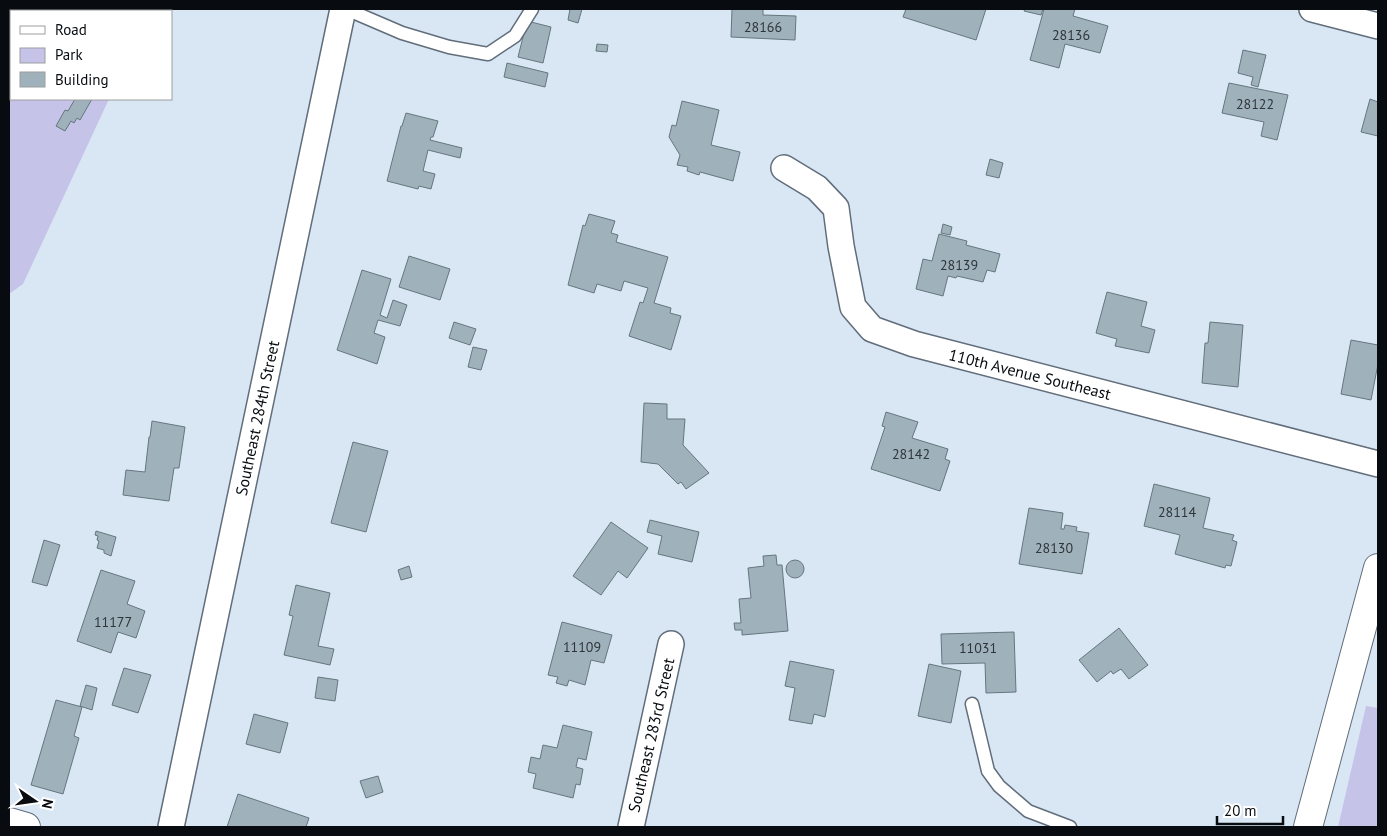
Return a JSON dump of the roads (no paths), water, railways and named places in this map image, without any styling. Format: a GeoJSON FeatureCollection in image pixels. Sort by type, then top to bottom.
{"type":"FeatureCollection","features":[{"type":"Feature","properties":{"kind":"street","name":"Southeast 284th Street"},"geometry":{"type":"LineString","coordinates":[[171,827],[344,9]]}},
{"type":"Feature","properties":{"kind":"street"},"geometry":{"type":"LineString","coordinates":[[1312,9],[1378,26]]}},
{"type":"Feature","properties":{"kind":"street","name":"110th Avenue Southeast"},"geometry":{"type":"LineString","coordinates":[[784,168],[817,188],[836,208],[841,246],[853,307],[872,329],[914,344],[1378,464]]}},
{"type":"Feature","properties":{"kind":"street"},"geometry":{"type":"LineString","coordinates":[[1308,827],[1378,568]]}},
{"type":"Feature","properties":{"kind":"street","name":"Southeast 283rd Street"},"geometry":{"type":"LineString","coordinates":[[631,827],[672,644]]}},
{"type":"Feature","properties":{"kind":"street"},"geometry":{"type":"LineString","coordinates":[[9,822],[26,827]]}},
{"type":"Feature","properties":{"kind":"lane"},"geometry":{"type":"LineString","coordinates":[[344,9],[402,33],[449,47],[488,54],[515,36],[532,9]]}},
{"type":"Feature","properties":{"kind":"lane"},"geometry":{"type":"LineString","coordinates":[[972,704],[988,770],[999,786],[1028,811],[1070,827]]}}]}
